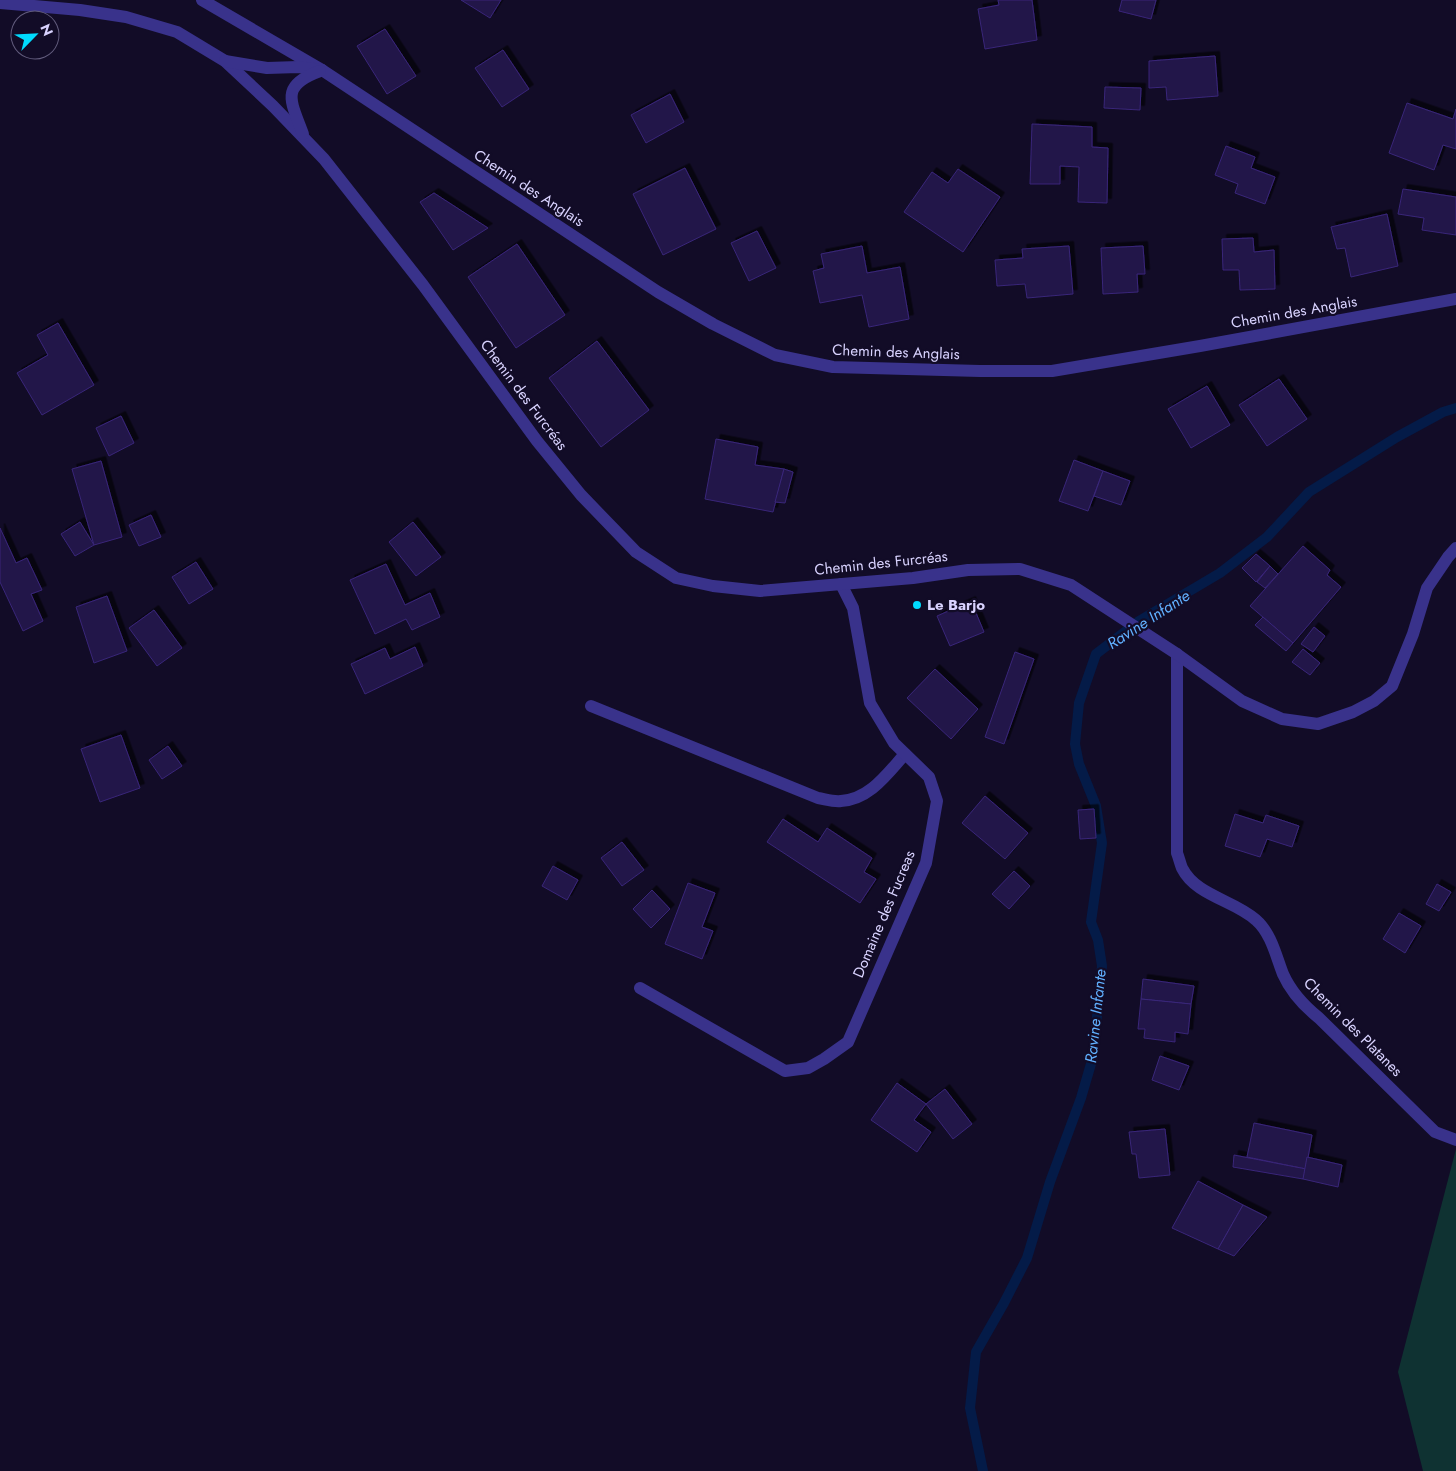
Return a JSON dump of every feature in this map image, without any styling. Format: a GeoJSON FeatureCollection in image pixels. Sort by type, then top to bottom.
{"type":"FeatureCollection","features":[{"type":"Feature","properties":{"kind":"street","name":"Chemin des Anglais"},"geometry":{"type":"LineString","coordinates":[[202,0],[322,70],[658,292],[713,324],[776,354],[833,367],[1052,371],[1456,299]]}},
{"type":"Feature","properties":{"kind":"street","name":"Chemin des Furcréas"},"geometry":{"type":"LineString","coordinates":[[0,3],[80,10],[126,17],[176,32],[225,61],[273,106],[324,159],[422,285],[537,442],[581,495],[636,552],[676,578],[713,586],[760,591],[913,578],[968,570],[1020,569],[1071,585],[1177,654]]}},
{"type":"Feature","properties":{"kind":"street","name":"Chemin des Anglais"},"geometry":{"type":"LineString","coordinates":[[225,61],[267,68],[298,67],[322,70]]}},
{"type":"Feature","properties":{"kind":"street"},"geometry":{"type":"LineString","coordinates":[[306,140],[291,101],[293,88],[298,82],[309,75],[322,70]]}},
{"type":"Feature","properties":{"kind":"street"},"geometry":{"type":"LineString","coordinates":[[1177,654],[1242,701],[1282,719],[1318,724],[1353,712],[1374,701],[1392,686],[1413,634],[1427,588],[1456,548]]}},
{"type":"Feature","properties":{"kind":"street","name":"Domaine des Fucreas"},"geometry":{"type":"LineString","coordinates":[[640,988],[785,1071],[808,1068],[848,1042],[926,863],[937,801],[929,777],[894,743],[870,703],[853,608],[840,584]]}},
{"type":"Feature","properties":{"kind":"street","name":"Chemin des Platanes"},"geometry":{"type":"LineString","coordinates":[[1177,654],[1177,853],[1182,868],[1192,881],[1204,890],[1257,920],[1274,948],[1290,988],[1307,1009],[1319,1018],[1435,1132],[1456,1140]]}},
{"type":"Feature","properties":{"kind":"street"},"geometry":{"type":"LineString","coordinates":[[591,706],[818,798],[839,802],[855,800],[876,786],[905,754]]}},
{"type":"Feature","properties":{"kind":"green space"},"geometry":{"type":"Polygon","coordinates":[[[1456,1149],[1456,1471],[1423,1471],[1398,1372],[1456,1149]]]}},
{"type":"Feature","properties":{"kind":"building"},"geometry":{"type":"Polygon","coordinates":[[[461,0],[501,0],[490,18],[461,0]]]}},
{"type":"Feature","properties":{"kind":"building"},"geometry":{"type":"Polygon","coordinates":[[[998,0],[1032,0],[1037,40],[985,49],[978,9],[999,5],[998,0]]]}},
{"type":"Feature","properties":{"kind":"building"},"geometry":{"type":"Polygon","coordinates":[[[1122,0],[1156,0],[1151,19],[1119,11],[1122,0]]]}},
{"type":"Feature","properties":{"kind":"building"},"geometry":{"type":"Polygon","coordinates":[[[385,29],[416,76],[387,94],[357,46],[385,29]]]}},
{"type":"Feature","properties":{"kind":"building"},"geometry":{"type":"Polygon","coordinates":[[[503,50],[529,89],[502,107],[475,68],[503,50]]]}},
{"type":"Feature","properties":{"kind":"building"},"geometry":{"type":"Polygon","coordinates":[[[1215,56],[1218,96],[1167,100],[1166,87],[1149,88],[1149,61],[1215,56]]]}},
{"type":"Feature","properties":{"kind":"building"},"geometry":{"type":"Polygon","coordinates":[[[1105,87],[1141,88],[1140,110],[1104,108],[1105,87]]]}},
{"type":"Feature","properties":{"kind":"building"},"geometry":{"type":"Polygon","coordinates":[[[670,94],[684,122],[646,143],[631,115],[670,94]]]}},
{"type":"Feature","properties":{"kind":"building"},"geometry":{"type":"Polygon","coordinates":[[[1407,103],[1453,119],[1456,109],[1456,149],[1443,145],[1434,170],[1389,153],[1407,103]]]}},
{"type":"Feature","properties":{"kind":"building"},"geometry":{"type":"Polygon","coordinates":[[[1032,124],[1092,127],[1092,147],[1108,148],[1107,203],[1078,202],[1079,167],[1060,166],[1060,184],[1030,184],[1032,124]]]}},
{"type":"Feature","properties":{"kind":"building"},"geometry":{"type":"Polygon","coordinates":[[[1226,146],[1255,157],[1251,168],[1275,177],[1265,204],[1235,193],[1238,184],[1215,175],[1226,146]]]}},
{"type":"Feature","properties":{"kind":"building"},"geometry":{"type":"Polygon","coordinates":[[[685,168],[716,229],[663,255],[633,194],[685,168]]]}},
{"type":"Feature","properties":{"kind":"building"},"geometry":{"type":"Polygon","coordinates":[[[958,169],[1000,197],[963,252],[904,212],[932,172],[948,183],[958,169]]]}},
{"type":"Feature","properties":{"kind":"building"},"geometry":{"type":"Polygon","coordinates":[[[1403,189],[1456,197],[1456,235],[1422,230],[1424,218],[1398,214],[1403,189]]]}},
{"type":"Feature","properties":{"kind":"building"},"geometry":{"type":"Polygon","coordinates":[[[434,193],[488,228],[453,250],[420,202],[434,193]]]}},
{"type":"Feature","properties":{"kind":"building"},"geometry":{"type":"Polygon","coordinates":[[[1387,214],[1398,266],[1351,277],[1345,248],[1337,249],[1331,227],[1387,214]]]}},
{"type":"Feature","properties":{"kind":"building"},"geometry":{"type":"Polygon","coordinates":[[[757,231],[776,268],[749,281],[731,243],[757,231]]]}},
{"type":"Feature","properties":{"kind":"building"},"geometry":{"type":"Polygon","coordinates":[[[1253,238],[1254,252],[1274,250],[1275,289],[1240,290],[1239,270],[1223,270],[1222,239],[1253,238]]]}},
{"type":"Feature","properties":{"kind":"building"},"geometry":{"type":"Polygon","coordinates":[[[517,244],[565,315],[516,348],[468,277],[517,244]]]}},
{"type":"Feature","properties":{"kind":"building"},"geometry":{"type":"Polygon","coordinates":[[[862,246],[867,273],[900,267],[909,319],[869,327],[862,295],[820,303],[813,271],[824,268],[821,254],[862,246]]]}},
{"type":"Feature","properties":{"kind":"building"},"geometry":{"type":"Polygon","coordinates":[[[1069,246],[1073,294],[1027,298],[1025,284],[997,286],[995,260],[1023,258],[1022,249],[1069,246]]]}},
{"type":"Feature","properties":{"kind":"building"},"geometry":{"type":"Polygon","coordinates":[[[1143,246],[1145,274],[1137,274],[1138,292],[1103,294],[1101,248],[1143,246]]]}},
{"type":"Feature","properties":{"kind":"building"},"geometry":{"type":"Polygon","coordinates":[[[58,323],[94,385],[42,415],[17,373],[48,355],[37,335],[58,323]]]}},
{"type":"Feature","properties":{"kind":"building"},"geometry":{"type":"Polygon","coordinates":[[[597,341],[649,410],[601,447],[549,378],[597,341]]]}},
{"type":"Feature","properties":{"kind":"building"},"geometry":{"type":"Polygon","coordinates":[[[1279,379],[1307,419],[1267,446],[1239,405],[1279,379]]]}},
{"type":"Feature","properties":{"kind":"building"},"geometry":{"type":"Polygon","coordinates":[[[1207,386],[1230,425],[1191,448],[1168,409],[1207,386]]]}},
{"type":"Feature","properties":{"kind":"building"},"geometry":{"type":"Polygon","coordinates":[[[121,416],[134,443],[109,456],[96,428],[121,416]]]}},
{"type":"Feature","properties":{"kind":"building"},"geometry":{"type":"Polygon","coordinates":[[[716,439],[758,447],[755,465],[784,469],[773,512],[705,499],[716,439]]]}},
{"type":"Feature","properties":{"kind":"building"},"geometry":{"type":"Polygon","coordinates":[[[1074,460],[1103,471],[1088,511],[1059,501],[1074,460]]]}},
{"type":"Feature","properties":{"kind":"building"},"geometry":{"type":"Polygon","coordinates":[[[101,461],[122,537],[94,545],[72,469],[101,461]]]}},
{"type":"Feature","properties":{"kind":"building"},"geometry":{"type":"Polygon","coordinates":[[[784,469],[793,472],[785,503],[775,502],[784,469]]]}},
{"type":"Feature","properties":{"kind":"building"},"geometry":{"type":"Polygon","coordinates":[[[1103,471],[1130,481],[1121,505],[1094,496],[1103,471]]]}},
{"type":"Feature","properties":{"kind":"building"},"geometry":{"type":"Polygon","coordinates":[[[151,515],[161,537],[139,546],[129,525],[151,515]]]}},
{"type":"Feature","properties":{"kind":"building"},"geometry":{"type":"Polygon","coordinates":[[[80,522],[94,545],[75,556],[61,534],[80,522]]]}},
{"type":"Feature","properties":{"kind":"building"},"geometry":{"type":"Polygon","coordinates":[[[413,522],[441,557],[416,576],[389,542],[413,522]]]}},
{"type":"Feature","properties":{"kind":"building"},"geometry":{"type":"Polygon","coordinates":[[[0,528],[16,563],[27,558],[42,590],[31,594],[43,621],[23,631],[0,582],[0,528]]]}},
{"type":"Feature","properties":{"kind":"building"},"geometry":{"type":"Polygon","coordinates":[[[1303,546],[1330,570],[1327,575],[1341,587],[1293,643],[1250,606],[1303,546]]]}},
{"type":"Feature","properties":{"kind":"building"},"geometry":{"type":"Polygon","coordinates":[[[1256,554],[1270,566],[1256,582],[1242,568],[1256,554]]]}},
{"type":"Feature","properties":{"kind":"building"},"geometry":{"type":"Polygon","coordinates":[[[196,562],[213,589],[189,604],[172,577],[196,562]]]}},
{"type":"Feature","properties":{"kind":"building"},"geometry":{"type":"Polygon","coordinates":[[[386,564],[405,605],[430,593],[440,617],[412,630],[406,619],[375,634],[350,580],[386,564]]]}},
{"type":"Feature","properties":{"kind":"building"},"geometry":{"type":"Polygon","coordinates":[[[1270,566],[1278,574],[1265,588],[1257,582],[1270,566]]]}},
{"type":"Feature","properties":{"kind":"building"},"geometry":{"type":"Polygon","coordinates":[[[107,596],[127,651],[94,663],[76,607],[107,596]]]}},
{"type":"Feature","properties":{"kind":"building"},"geometry":{"type":"Polygon","coordinates":[[[971,601],[984,632],[950,646],[937,616],[971,601]]]}},
{"type":"Feature","properties":{"kind":"building"},"geometry":{"type":"Polygon","coordinates":[[[154,610],[182,648],[157,666],[129,628],[154,610]]]}},
{"type":"Feature","properties":{"kind":"building"},"geometry":{"type":"Polygon","coordinates":[[[1263,617],[1293,643],[1286,651],[1255,625],[1263,617]]]}},
{"type":"Feature","properties":{"kind":"building"},"geometry":{"type":"Polygon","coordinates":[[[1314,627],[1325,636],[1313,652],[1301,644],[1314,627]]]}},
{"type":"Feature","properties":{"kind":"building"},"geometry":{"type":"Polygon","coordinates":[[[415,647],[423,666],[365,694],[351,664],[385,648],[390,659],[415,647]]]}},
{"type":"Feature","properties":{"kind":"building"},"geometry":{"type":"Polygon","coordinates":[[[1303,649],[1320,663],[1310,675],[1292,662],[1303,649]]]}},
{"type":"Feature","properties":{"kind":"building"},"geometry":{"type":"Polygon","coordinates":[[[1015,652],[1034,659],[1004,744],[985,737],[1015,652]]]}},
{"type":"Feature","properties":{"kind":"building"},"geometry":{"type":"Polygon","coordinates":[[[935,669],[978,709],[951,739],[907,698],[935,669]]]}},
{"type":"Feature","properties":{"kind":"building"},"geometry":{"type":"Polygon","coordinates":[[[121,735],[140,788],[100,802],[81,749],[121,735]]]}},
{"type":"Feature","properties":{"kind":"building"},"geometry":{"type":"Polygon","coordinates":[[[168,746],[182,766],[162,779],[149,760],[168,746]]]}},
{"type":"Feature","properties":{"kind":"building"},"geometry":{"type":"Polygon","coordinates":[[[985,796],[1028,833],[1005,859],[962,823],[985,796]]]}},
{"type":"Feature","properties":{"kind":"building"},"geometry":{"type":"Polygon","coordinates":[[[1094,809],[1096,838],[1080,839],[1078,810],[1094,809]]]}},
{"type":"Feature","properties":{"kind":"building"},"geometry":{"type":"Polygon","coordinates":[[[1235,814],[1263,823],[1266,815],[1299,826],[1292,847],[1267,839],[1260,857],[1225,846],[1235,814]]]}},
{"type":"Feature","properties":{"kind":"building"},"geometry":{"type":"Polygon","coordinates":[[[783,819],[818,842],[827,828],[872,858],[864,872],[876,879],[860,903],[767,842],[783,819]]]}},
{"type":"Feature","properties":{"kind":"building"},"geometry":{"type":"Polygon","coordinates":[[[622,842],[644,870],[622,886],[601,858],[622,842]]]}},
{"type":"Feature","properties":{"kind":"building"},"geometry":{"type":"Polygon","coordinates":[[[553,866],[578,880],[567,900],[542,886],[553,866]]]}},
{"type":"Feature","properties":{"kind":"building"},"geometry":{"type":"Polygon","coordinates":[[[1014,871],[1030,886],[1009,909],[992,894],[1014,871]]]}},
{"type":"Feature","properties":{"kind":"building"},"geometry":{"type":"Polygon","coordinates":[[[688,883],[715,893],[702,927],[713,931],[702,959],[665,944],[688,883]]]}},
{"type":"Feature","properties":{"kind":"building"},"geometry":{"type":"Polygon","coordinates":[[[1437,884],[1451,892],[1439,911],[1426,904],[1437,884]]]}},
{"type":"Feature","properties":{"kind":"building"},"geometry":{"type":"Polygon","coordinates":[[[652,890],[670,909],[651,928],[633,909],[652,890]]]}},
{"type":"Feature","properties":{"kind":"building"},"geometry":{"type":"Polygon","coordinates":[[[1399,913],[1421,926],[1405,953],[1383,939],[1399,913]]]}},
{"type":"Feature","properties":{"kind":"building"},"geometry":{"type":"Polygon","coordinates":[[[1143,979],[1194,986],[1191,1004],[1141,999],[1143,979]]]}},
{"type":"Feature","properties":{"kind":"building"},"geometry":{"type":"Polygon","coordinates":[[[1141,999],[1191,1004],[1188,1034],[1175,1032],[1175,1042],[1144,1038],[1145,1029],[1138,1029],[1141,999]]]}},
{"type":"Feature","properties":{"kind":"building"},"geometry":{"type":"Polygon","coordinates":[[[1160,1056],[1189,1066],[1179,1090],[1152,1080],[1160,1056]]]}},
{"type":"Feature","properties":{"kind":"building"},"geometry":{"type":"Polygon","coordinates":[[[897,1083],[926,1104],[914,1120],[931,1132],[917,1152],[871,1120],[897,1083]]]}},
{"type":"Feature","properties":{"kind":"building"},"geometry":{"type":"Polygon","coordinates":[[[945,1089],[972,1124],[953,1139],[926,1104],[945,1089]]]}},
{"type":"Feature","properties":{"kind":"building"},"geometry":{"type":"Polygon","coordinates":[[[1254,1123],[1312,1135],[1306,1169],[1247,1157],[1254,1123]]]}},
{"type":"Feature","properties":{"kind":"building"},"geometry":{"type":"Polygon","coordinates":[[[1165,1129],[1170,1175],[1139,1178],[1136,1154],[1132,1154],[1129,1132],[1165,1129]]]}},
{"type":"Feature","properties":{"kind":"building"},"geometry":{"type":"Polygon","coordinates":[[[1234,1155],[1306,1169],[1303,1179],[1233,1167],[1234,1155]]]}},
{"type":"Feature","properties":{"kind":"building"},"geometry":{"type":"Polygon","coordinates":[[[1307,1157],[1342,1165],[1338,1187],[1303,1179],[1307,1157]]]}},
{"type":"Feature","properties":{"kind":"building"},"geometry":{"type":"Polygon","coordinates":[[[1198,1181],[1243,1205],[1218,1249],[1172,1228],[1198,1181]]]}},
{"type":"Feature","properties":{"kind":"building"},"geometry":{"type":"Polygon","coordinates":[[[1243,1205],[1267,1217],[1234,1256],[1218,1249],[1243,1205]]]}},
{"type":"Feature","properties":{"kind":"waterway","name":"Ravine Infante"},"geometry":{"type":"LineString","coordinates":[[983,1471],[970,1408],[976,1352],[1027,1258],[1050,1182],[1081,1098],[1093,1057],[1102,966],[1098,940],[1091,922],[1102,843],[1096,806],[1079,764],[1075,744],[1079,703],[1096,654],[1139,621],[1220,573],[1267,537],[1309,492],[1397,437],[1443,412],[1456,408]]}},
{"type":"Feature","properties":{"kind":"place","name":"Le Barjo"},"geometry":{"type":"Point","coordinates":[917,605]}}]}
